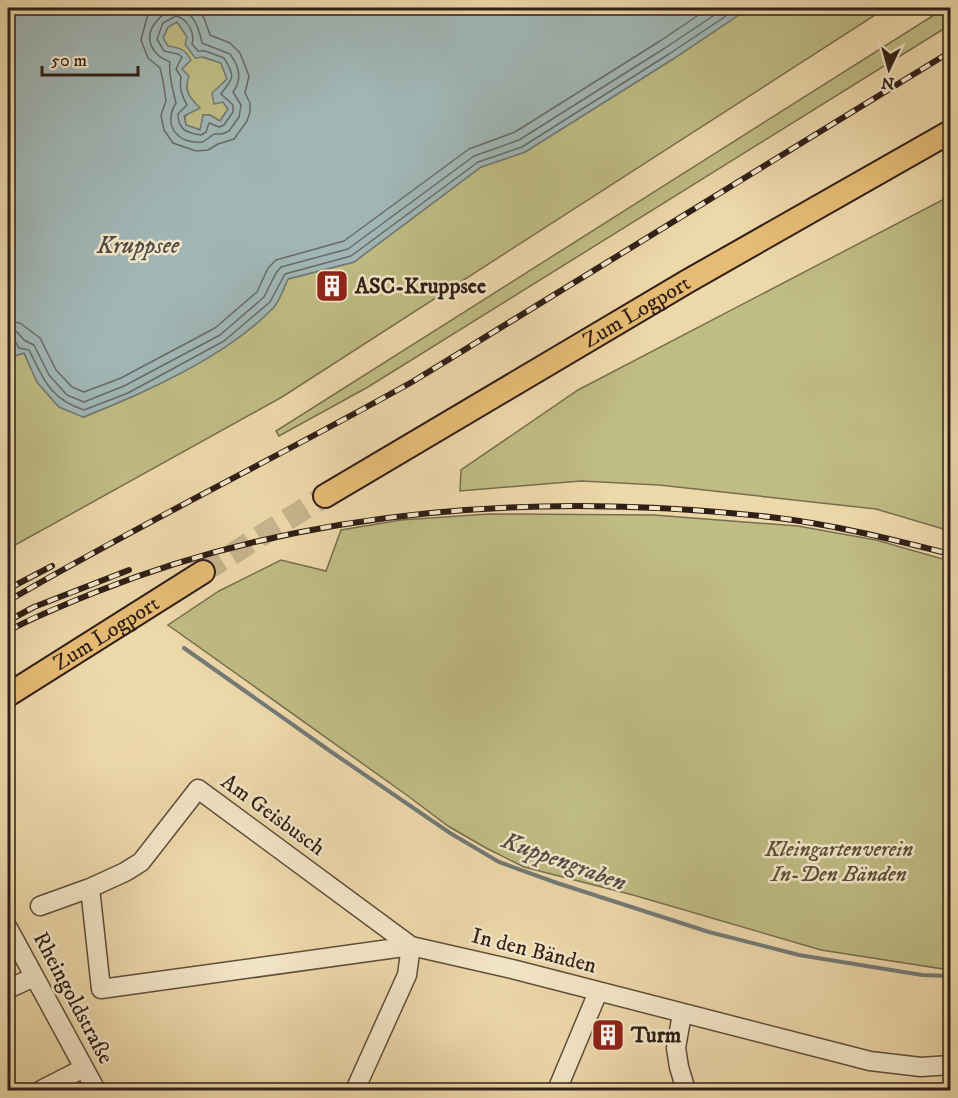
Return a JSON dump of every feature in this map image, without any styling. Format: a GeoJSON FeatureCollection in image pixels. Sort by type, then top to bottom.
{"type":"FeatureCollection","features":[{"type":"Feature","properties":{"kind":"main road","name":"Zum Logport"},"geometry":{"type":"LineString","coordinates":[[325,496],[688,280],[951,132]]}},
{"type":"Feature","properties":{"kind":"main road","name":"Zum Logport"},"geometry":{"type":"LineString","coordinates":[[8,695],[203,572]]}},
{"type":"Feature","properties":{"kind":"street","name":"Am Geisbusch"},"geometry":{"type":"LineString","coordinates":[[40,906],[90,888],[141,862],[198,789],[411,946]]}},
{"type":"Feature","properties":{"kind":"street","name":"In den Bänden"},"geometry":{"type":"LineString","coordinates":[[90,888],[101,989],[411,946],[870,1061],[921,1067],[951,1065]]}},
{"type":"Feature","properties":{"kind":"street","name":"Rheingoldstraße"},"geometry":{"type":"LineString","coordinates":[[8,928],[16,962],[34,976],[96,1090]]}},
{"type":"Feature","properties":{"kind":"street"},"geometry":{"type":"LineString","coordinates":[[355,1090],[407,975],[411,946]]}},
{"type":"Feature","properties":{"kind":"street"},"geometry":{"type":"LineString","coordinates":[[8,989],[34,976]]}},
{"type":"Feature","properties":{"kind":"street"},"geometry":{"type":"LineString","coordinates":[[557,1090],[598,992]]}},
{"type":"Feature","properties":{"kind":"street"},"geometry":{"type":"LineString","coordinates":[[682,1014],[676,1048],[686,1090]]}},
{"type":"Feature","properties":{"kind":"street"},"geometry":{"type":"LineString","coordinates":[[41,1090],[84,1068]]}},
{"type":"Feature","properties":{"kind":"green space"},"geometry":{"type":"Polygon","coordinates":[[[749,8],[886,8],[282,397],[8,549],[8,514],[11,511],[8,504],[8,333],[14,356],[24,353],[37,382],[59,407],[84,417],[133,396],[210,357],[255,325],[274,307],[288,279],[354,262],[481,167],[525,152],[673,59],[749,8]]]}},
{"type":"Feature","properties":{"kind":"green space"},"geometry":{"type":"Polygon","coordinates":[[[945,8],[950,8],[950,25],[368,387],[279,436],[276,431],[945,8]]]}},
{"type":"Feature","properties":{"kind":"green space"},"geometry":{"type":"Polygon","coordinates":[[[177,22],[203,57],[221,63],[227,79],[223,102],[228,109],[220,121],[210,115],[203,115],[201,130],[186,125],[188,100],[186,81],[163,38],[168,27],[177,22]]]}},
{"type":"Feature","properties":{"kind":"green space"},"geometry":{"type":"Polygon","coordinates":[[[950,196],[950,531],[876,509],[659,485],[581,481],[460,491],[461,470],[578,390],[950,196]]]}},
{"type":"Feature","properties":{"kind":"green space","name":"Kleingartenverein In-Den Bänden"},"geometry":{"type":"Polygon","coordinates":[[[489,514],[654,515],[798,526],[876,540],[950,561],[950,970],[821,950],[633,895],[524,867],[448,826],[168,625],[219,591],[281,560],[326,571],[341,530],[401,520],[489,514]]]}},
{"type":"Feature","properties":{"kind":"water","name":"Kruppsee"},"geometry":{"type":"Polygon","coordinates":[[[8,8],[749,8],[673,59],[525,152],[481,167],[354,262],[288,279],[274,307],[255,325],[210,357],[133,397],[83,417],[59,407],[37,382],[24,353],[14,356],[8,333],[8,8]],[[177,22],[168,27],[163,38],[168,46],[176,47],[187,53],[191,60],[182,69],[189,76],[188,94],[200,108],[184,116],[186,125],[200,130],[203,115],[210,115],[220,121],[228,109],[223,102],[214,104],[212,93],[227,79],[221,63],[203,57],[195,58],[185,44],[187,37],[177,22]]]}},
{"type":"Feature","properties":{"kind":"waterway","name":"Kuppengraben"},"geometry":{"type":"LineString","coordinates":[[184,648],[450,833],[499,862],[709,932],[799,955],[922,975],[950,976]]}},
{"type":"Feature","properties":{"kind":"tunnel"},"geometry":{"type":"LineString","coordinates":[[203,572],[325,496]]}},
{"type":"Feature","properties":{"kind":"railway"},"geometry":{"type":"LineString","coordinates":[[8,601],[412,382],[950,52]]}},
{"type":"Feature","properties":{"kind":"railway"},"geometry":{"type":"LineString","coordinates":[[8,631],[40,615],[177,563],[259,541],[343,524],[428,513],[514,507],[599,506],[685,510],[770,517],[816,524],[950,554]]}},
{"type":"Feature","properties":{"kind":"railway"},"geometry":{"type":"LineString","coordinates":[[8,589],[52,566]]}},
{"type":"Feature","properties":{"kind":"railway"},"geometry":{"type":"LineString","coordinates":[[8,621],[34,607],[129,570]]}},
{"type":"Feature","properties":{"kind":"place","name":"ASC-Kruppsee"},"geometry":{"type":"Point","coordinates":[332,286]}},
{"type":"Feature","properties":{"kind":"place","name":"Turm"},"geometry":{"type":"Point","coordinates":[608,1035]}}]}
